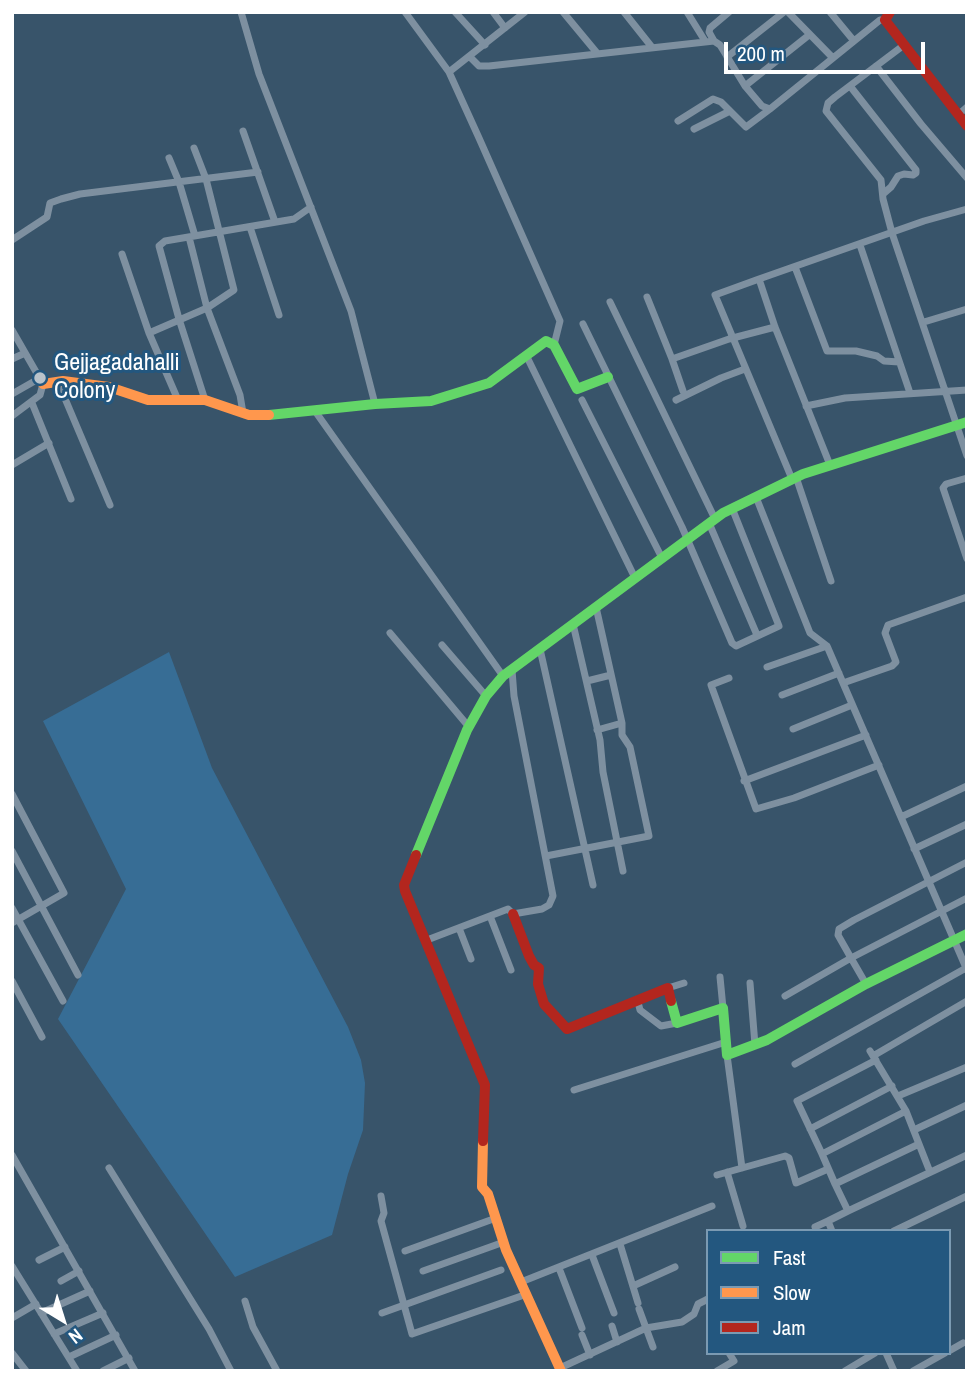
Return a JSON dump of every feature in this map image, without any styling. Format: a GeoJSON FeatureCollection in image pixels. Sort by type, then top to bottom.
{"type":"FeatureCollection","features":[{"type":"Feature","properties":{"kind":"street"},"geometry":{"type":"LineString","coordinates":[[241,12],[251,51],[351,311],[375,404]]}},
{"type":"Feature","properties":{"kind":"street"},"geometry":{"type":"LineString","coordinates":[[405,12],[449,72],[560,321],[554,345]]}},
{"type":"Feature","properties":{"kind":"street"},"geometry":{"type":"LineString","coordinates":[[455,12],[485,45]]}},
{"type":"Feature","properties":{"kind":"street"},"geometry":{"type":"LineString","coordinates":[[493,12],[505,28]]}},
{"type":"Feature","properties":{"kind":"street"},"geometry":{"type":"LineString","coordinates":[[449,72],[525,12]]}},
{"type":"Feature","properties":{"kind":"street"},"geometry":{"type":"LineString","coordinates":[[563,12],[597,53]]}},
{"type":"Feature","properties":{"kind":"street"},"geometry":{"type":"LineString","coordinates":[[624,12],[651,46]]}},
{"type":"Feature","properties":{"kind":"street"},"geometry":{"type":"LineString","coordinates":[[687,12],[705,41]]}},
{"type":"Feature","properties":{"kind":"street"},"geometry":{"type":"LineString","coordinates":[[729,12],[710,28],[709,32],[745,86],[762,106],[770,109]]}},
{"type":"Feature","properties":{"kind":"street"},"geometry":{"type":"LineString","coordinates":[[727,57],[786,12],[833,58]]}},
{"type":"Feature","properties":{"kind":"street"},"geometry":{"type":"LineString","coordinates":[[830,12],[854,41]]}},
{"type":"Feature","properties":{"kind":"street"},"geometry":{"type":"LineString","coordinates":[[874,12],[885,17],[967,126]]}},
{"type":"Feature","properties":{"kind":"street"},"geometry":{"type":"LineString","coordinates":[[678,121],[717,99],[748,127],[885,17]]}},
{"type":"Feature","properties":{"kind":"street"},"geometry":{"type":"LineString","coordinates":[[745,86],[809,35]]}},
{"type":"Feature","properties":{"kind":"street"},"geometry":{"type":"LineString","coordinates":[[470,57],[479,66],[489,66],[714,41]]}},
{"type":"Feature","properties":{"kind":"street"},"geometry":{"type":"LineString","coordinates":[[904,45],[828,103],[826,111],[881,180],[892,233],[946,391],[962,423],[967,456]]}},
{"type":"Feature","properties":{"kind":"street"},"geometry":{"type":"LineString","coordinates":[[876,66],[967,178]]}},
{"type":"Feature","properties":{"kind":"street"},"geometry":{"type":"LineString","coordinates":[[850,86],[916,170],[915,175],[898,176],[883,194]]}},
{"type":"Feature","properties":{"kind":"street"},"geometry":{"type":"LineString","coordinates":[[958,115],[967,107]]}},
{"type":"Feature","properties":{"kind":"street"},"geometry":{"type":"LineString","coordinates":[[694,129],[730,111]]}},
{"type":"Feature","properties":{"kind":"street"},"geometry":{"type":"LineString","coordinates":[[243,131],[275,222]]}},
{"type":"Feature","properties":{"kind":"street"},"geometry":{"type":"LineString","coordinates":[[149,333],[207,308],[234,290],[206,179],[194,148]]}},
{"type":"Feature","properties":{"kind":"street"},"geometry":{"type":"LineString","coordinates":[[169,158],[179,182],[207,308],[240,395],[243,412]]}},
{"type":"Feature","properties":{"kind":"street"},"geometry":{"type":"LineString","coordinates":[[12,240],[47,218],[50,203],[56,200],[80,194],[258,172]]}},
{"type":"Feature","properties":{"kind":"street"},"geometry":{"type":"LineString","coordinates":[[205,400],[159,246],[165,241],[294,219],[311,207]]}},
{"type":"Feature","properties":{"kind":"street"},"geometry":{"type":"LineString","coordinates":[[831,581],[794,478],[715,295],[967,209]]}},
{"type":"Feature","properties":{"kind":"street"},"geometry":{"type":"LineString","coordinates":[[250,227],[279,314]]}},
{"type":"Feature","properties":{"kind":"street"},"geometry":{"type":"LineString","coordinates":[[860,245],[910,393]]}},
{"type":"Feature","properties":{"kind":"street"},"geometry":{"type":"LineString","coordinates":[[122,254],[149,333],[178,400]]}},
{"type":"Feature","properties":{"kind":"street"},"geometry":{"type":"LineString","coordinates":[[795,267],[827,351],[856,351],[877,356],[884,361],[899,362]]}},
{"type":"Feature","properties":{"kind":"street"},"geometry":{"type":"LineString","coordinates":[[759,279],[775,327],[830,465]]}},
{"type":"Feature","properties":{"kind":"street"},"geometry":{"type":"LineString","coordinates":[[647,297],[683,391]]}},
{"type":"Feature","properties":{"kind":"street"},"geometry":{"type":"LineString","coordinates":[[610,302],[712,521],[757,635]]}},
{"type":"Feature","properties":{"kind":"street"},"geometry":{"type":"LineString","coordinates":[[923,322],[967,309]]}},
{"type":"Feature","properties":{"kind":"street"},"geometry":{"type":"LineString","coordinates":[[583,324],[687,540],[732,643],[736,646],[776,628],[779,620],[732,508]]}},
{"type":"Feature","properties":{"kind":"street"},"geometry":{"type":"LineString","coordinates":[[672,359],[732,338],[775,327]]}},
{"type":"Feature","properties":{"kind":"street"},"geometry":{"type":"LineString","coordinates":[[12,330],[42,381],[40,395],[12,416]]}},
{"type":"Feature","properties":{"kind":"street"},"geometry":{"type":"LineString","coordinates":[[12,394],[42,381],[58,382],[109,387],[148,400],[205,400],[250,415],[285,415],[375,404],[430,401],[489,383],[546,341],[554,345],[577,389],[608,377]]}},
{"type":"Feature","properties":{"kind":"street"},"geometry":{"type":"LineString","coordinates":[[12,359],[25,353]]}},
{"type":"Feature","properties":{"kind":"street"},"geometry":{"type":"LineString","coordinates":[[526,355],[635,578]]}},
{"type":"Feature","properties":{"kind":"street"},"geometry":{"type":"LineString","coordinates":[[676,400],[745,369]]}},
{"type":"Feature","properties":{"kind":"street"},"geometry":{"type":"LineString","coordinates":[[58,382],[110,505]]}},
{"type":"Feature","properties":{"kind":"street"},"geometry":{"type":"LineString","coordinates":[[806,406],[845,398],[967,390]]}},
{"type":"Feature","properties":{"kind":"street"},"geometry":{"type":"LineString","coordinates":[[582,400],[662,558]]}},
{"type":"Feature","properties":{"kind":"street"},"geometry":{"type":"LineString","coordinates":[[32,402],[71,499]]}},
{"type":"Feature","properties":{"kind":"street"},"geometry":{"type":"LineString","coordinates":[[315,411],[507,673],[514,696],[553,896],[549,905],[542,909],[513,914]]}},
{"type":"Feature","properties":{"kind":"street"},"geometry":{"type":"LineString","coordinates":[[706,1300],[698,1304],[694,1314],[682,1322],[646,1328],[561,1369],[504,1242],[481,1179],[485,1085],[427,940],[411,909],[404,885],[469,727],[486,696],[507,673],[732,508],[794,478],[962,423]]}},
{"type":"Feature","properties":{"kind":"street"},"geometry":{"type":"LineString","coordinates":[[12,465],[49,443]]}},
{"type":"Feature","properties":{"kind":"street"},"geometry":{"type":"LineString","coordinates":[[967,478],[943,487],[967,559]]}},
{"type":"Feature","properties":{"kind":"street"},"geometry":{"type":"LineString","coordinates":[[756,497],[810,633],[827,646],[966,969],[795,1064]]}},
{"type":"Feature","properties":{"kind":"street"},"geometry":{"type":"LineString","coordinates":[[843,683],[892,666],[896,662],[885,633],[888,625],[967,597]]}},
{"type":"Feature","properties":{"kind":"street"},"geometry":{"type":"LineString","coordinates":[[546,856],[649,836],[629,747],[622,735],[622,723],[596,607]]}},
{"type":"Feature","properties":{"kind":"street"},"geometry":{"type":"LineString","coordinates":[[573,624],[597,730],[623,871]]}},
{"type":"Feature","properties":{"kind":"street"},"geometry":{"type":"LineString","coordinates":[[390,633],[469,727]]}},
{"type":"Feature","properties":{"kind":"street"},"geometry":{"type":"LineString","coordinates":[[442,645],[486,696]]}},
{"type":"Feature","properties":{"kind":"street"},"geometry":{"type":"LineString","coordinates":[[767,667],[827,646]]}},
{"type":"Feature","properties":{"kind":"street"},"geometry":{"type":"LineString","coordinates":[[540,649],[593,885]]}},
{"type":"Feature","properties":{"kind":"street"},"geometry":{"type":"LineString","coordinates":[[782,695],[839,673]]}},
{"type":"Feature","properties":{"kind":"street"},"geometry":{"type":"LineString","coordinates":[[587,681],[611,674]]}},
{"type":"Feature","properties":{"kind":"street"},"geometry":{"type":"LineString","coordinates":[[729,678],[711,685],[744,781],[754,806],[759,810],[879,765]]}},
{"type":"Feature","properties":{"kind":"street"},"geometry":{"type":"LineString","coordinates":[[793,729],[852,705]]}},
{"type":"Feature","properties":{"kind":"street"},"geometry":{"type":"LineString","coordinates":[[597,730],[622,723]]}},
{"type":"Feature","properties":{"kind":"street"},"geometry":{"type":"LineString","coordinates":[[744,781],[866,735]]}},
{"type":"Feature","properties":{"kind":"street"},"geometry":{"type":"LineString","coordinates":[[901,817],[967,786]]}},
{"type":"Feature","properties":{"kind":"street"},"geometry":{"type":"LineString","coordinates":[[12,794],[64,893],[15,921]]}},
{"type":"Feature","properties":{"kind":"street"},"geometry":{"type":"LineString","coordinates":[[914,849],[967,824]]}},
{"type":"Feature","properties":{"kind":"street"},"geometry":{"type":"LineString","coordinates":[[12,851],[78,975]]}},
{"type":"Feature","properties":{"kind":"street"},"geometry":{"type":"LineString","coordinates":[[866,984],[838,935],[839,929],[928,880],[967,862]]}},
{"type":"Feature","properties":{"kind":"street"},"geometry":{"type":"LineString","coordinates":[[785,996],[851,958],[967,898]]}},
{"type":"Feature","properties":{"kind":"street"},"geometry":{"type":"LineString","coordinates":[[12,908],[15,921],[63,1001]]}},
{"type":"Feature","properties":{"kind":"street"},"geometry":{"type":"LineString","coordinates":[[427,940],[508,909],[513,914],[529,956],[539,968],[538,984],[544,1004],[567,1029],[684,983]]}},
{"type":"Feature","properties":{"kind":"street"},"geometry":{"type":"LineString","coordinates":[[490,916],[511,970]]}},
{"type":"Feature","properties":{"kind":"street"},"geometry":{"type":"LineString","coordinates":[[459,928],[471,959]]}},
{"type":"Feature","properties":{"kind":"street"},"geometry":{"type":"LineString","coordinates":[[727,1055],[755,1045],[866,984],[967,934]]}},
{"type":"Feature","properties":{"kind":"street"},"geometry":{"type":"LineString","coordinates":[[720,977],[742,1168]]}},
{"type":"Feature","properties":{"kind":"street"},"geometry":{"type":"LineString","coordinates":[[12,982],[42,1037]]}},
{"type":"Feature","properties":{"kind":"street"},"geometry":{"type":"LineString","coordinates":[[750,983],[755,1045]]}},
{"type":"Feature","properties":{"kind":"street"},"geometry":{"type":"LineString","coordinates":[[668,988],[677,1023]]}},
{"type":"Feature","properties":{"kind":"street"},"geometry":{"type":"LineString","coordinates":[[848,1211],[797,1101],[967,1001]]}},
{"type":"Feature","properties":{"kind":"street"},"geometry":{"type":"LineString","coordinates":[[638,1002],[640,1010],[661,1026],[723,1008]]}},
{"type":"Feature","properties":{"kind":"street"},"geometry":{"type":"LineString","coordinates":[[574,1090],[726,1042]]}},
{"type":"Feature","properties":{"kind":"street"},"geometry":{"type":"LineString","coordinates":[[873,1056],[906,1111],[930,1172]]}},
{"type":"Feature","properties":{"kind":"street"},"geometry":{"type":"LineString","coordinates":[[898,1096],[967,1067]]}},
{"type":"Feature","properties":{"kind":"street"},"geometry":{"type":"LineString","coordinates":[[810,1129],[892,1086]]}},
{"type":"Feature","properties":{"kind":"street"},"geometry":{"type":"LineString","coordinates":[[914,1130],[967,1105]]}},
{"type":"Feature","properties":{"kind":"street"},"geometry":{"type":"LineString","coordinates":[[822,1154],[906,1111]]}},
{"type":"Feature","properties":{"kind":"street"},"geometry":{"type":"LineString","coordinates":[[835,1184],[919,1144]]}},
{"type":"Feature","properties":{"kind":"street"},"geometry":{"type":"LineString","coordinates":[[12,1155],[135,1371]]}},
{"type":"Feature","properties":{"kind":"street"},"geometry":{"type":"LineString","coordinates":[[815,1227],[967,1155]]}},
{"type":"Feature","properties":{"kind":"street"},"geometry":{"type":"LineString","coordinates":[[716,1175],[786,1156],[789,1158],[796,1183],[828,1169]]}},
{"type":"Feature","properties":{"kind":"street"},"geometry":{"type":"LineString","coordinates":[[109,1168],[209,1329],[231,1371]]}},
{"type":"Feature","properties":{"kind":"street"},"geometry":{"type":"LineString","coordinates":[[727,1172],[743,1226]]}},
{"type":"Feature","properties":{"kind":"street"},"geometry":{"type":"LineString","coordinates":[[381,1196],[384,1213],[380,1221],[412,1334],[527,1294]]}},
{"type":"Feature","properties":{"kind":"street"},"geometry":{"type":"LineString","coordinates":[[898,1229],[967,1196]]}},
{"type":"Feature","properties":{"kind":"street"},"geometry":{"type":"LineString","coordinates":[[521,1282],[712,1206]]}},
{"type":"Feature","properties":{"kind":"street"},"geometry":{"type":"LineString","coordinates":[[405,1251],[496,1218]]}},
{"type":"Feature","properties":{"kind":"street"},"geometry":{"type":"LineString","coordinates":[[828,1221],[831,1229]]}},
{"type":"Feature","properties":{"kind":"street"},"geometry":{"type":"LineString","coordinates":[[423,1271],[504,1242]]}},
{"type":"Feature","properties":{"kind":"street"},"geometry":{"type":"LineString","coordinates":[[620,1244],[653,1347]]}},
{"type":"Feature","properties":{"kind":"street"},"geometry":{"type":"LineString","coordinates":[[39,1260],[65,1247]]}},
{"type":"Feature","properties":{"kind":"street"},"geometry":{"type":"LineString","coordinates":[[592,1255],[614,1313]]}},
{"type":"Feature","properties":{"kind":"street"},"geometry":{"type":"LineString","coordinates":[[12,1266],[16,1280],[36,1304],[77,1371]]}},
{"type":"Feature","properties":{"kind":"street"},"geometry":{"type":"LineString","coordinates":[[632,1286],[675,1267]]}},
{"type":"Feature","properties":{"kind":"street"},"geometry":{"type":"LineString","coordinates":[[559,1268],[590,1354]]}},
{"type":"Feature","properties":{"kind":"street"},"geometry":{"type":"LineString","coordinates":[[382,1313],[501,1270]]}},
{"type":"Feature","properties":{"kind":"street"},"geometry":{"type":"LineString","coordinates":[[61,1281],[79,1271]]}},
{"type":"Feature","properties":{"kind":"street"},"geometry":{"type":"LineString","coordinates":[[41,1313],[90,1291]]}},
{"type":"Feature","properties":{"kind":"street"},"geometry":{"type":"LineString","coordinates":[[245,1301],[253,1327],[277,1371]]}},
{"type":"Feature","properties":{"kind":"street"},"geometry":{"type":"LineString","coordinates":[[12,1318],[36,1304]]}},
{"type":"Feature","properties":{"kind":"street"},"geometry":{"type":"LineString","coordinates":[[54,1334],[103,1312]]}},
{"type":"Feature","properties":{"kind":"street"},"geometry":{"type":"LineString","coordinates":[[612,1326],[617,1342]]}},
{"type":"Feature","properties":{"kind":"street"},"geometry":{"type":"LineString","coordinates":[[69,1357],[116,1335]]}},
{"type":"Feature","properties":{"kind":"street"},"geometry":{"type":"LineString","coordinates":[[951,1350],[963,1343]]}},
{"type":"Feature","properties":{"kind":"street"},"geometry":{"type":"LineString","coordinates":[[12,1353],[26,1371]]}},
{"type":"Feature","properties":{"kind":"street"},"geometry":{"type":"LineString","coordinates":[[717,1371],[734,1361],[730,1355]]}},
{"type":"Feature","properties":{"kind":"street"},"geometry":{"type":"LineString","coordinates":[[845,1371],[872,1355]]}},
{"type":"Feature","properties":{"kind":"street"},"geometry":{"type":"LineString","coordinates":[[887,1355],[894,1371]]}},
{"type":"Feature","properties":{"kind":"street"},"geometry":{"type":"LineString","coordinates":[[913,1371],[941,1355]]}},
{"type":"Feature","properties":{"kind":"street"},"geometry":{"type":"LineString","coordinates":[[103,1371],[129,1358]]}},
{"type":"Feature","properties":{"kind":"shaded area"},"geometry":{"type":"Polygon","coordinates":[[[169,652],[212,768],[348,1027],[361,1060],[365,1083],[363,1130],[332,1235],[235,1277],[58,1019],[126,889],[43,721],[169,652]]]}},
{"type":"Feature","properties":{"kind":"traffic: fast"},"geometry":{"type":"LineString","coordinates":[[269,415],[431,401],[489,383],[546,341],[554,345],[577,389],[608,377]]}},
{"type":"Feature","properties":{"kind":"traffic: fast"},"geometry":{"type":"LineString","coordinates":[[416,855],[467,730],[486,696],[503,676],[723,513],[803,474],[967,422]]}},
{"type":"Feature","properties":{"kind":"traffic: fast"},"geometry":{"type":"LineString","coordinates":[[671,1001],[677,1023],[723,1008],[727,1055],[767,1040],[866,984],[967,934]]}},
{"type":"Feature","properties":{"kind":"traffic: slow"},"geometry":{"type":"LineString","coordinates":[[43,384],[63,381],[109,387],[148,400],[205,400],[249,415],[269,415]]}},
{"type":"Feature","properties":{"kind":"traffic: slow"},"geometry":{"type":"LineString","coordinates":[[483,1141],[482,1187],[488,1194],[506,1250],[561,1371]]}},
{"type":"Feature","properties":{"kind":"traffic: jam"},"geometry":{"type":"LineString","coordinates":[[890,12],[885,20],[967,126]]}},
{"type":"Feature","properties":{"kind":"traffic: jam"},"geometry":{"type":"LineString","coordinates":[[416,855],[404,885],[405,891],[485,1085],[483,1141]]}},
{"type":"Feature","properties":{"kind":"traffic: jam"},"geometry":{"type":"LineString","coordinates":[[513,914],[529,956],[539,968],[538,984],[544,1004],[567,1029],[668,988],[671,1001]]}},
{"type":"Feature","properties":{"kind":"place","name":"Gejjagadahalli Colony"},"geometry":{"type":"Point","coordinates":[40,378]}}]}
